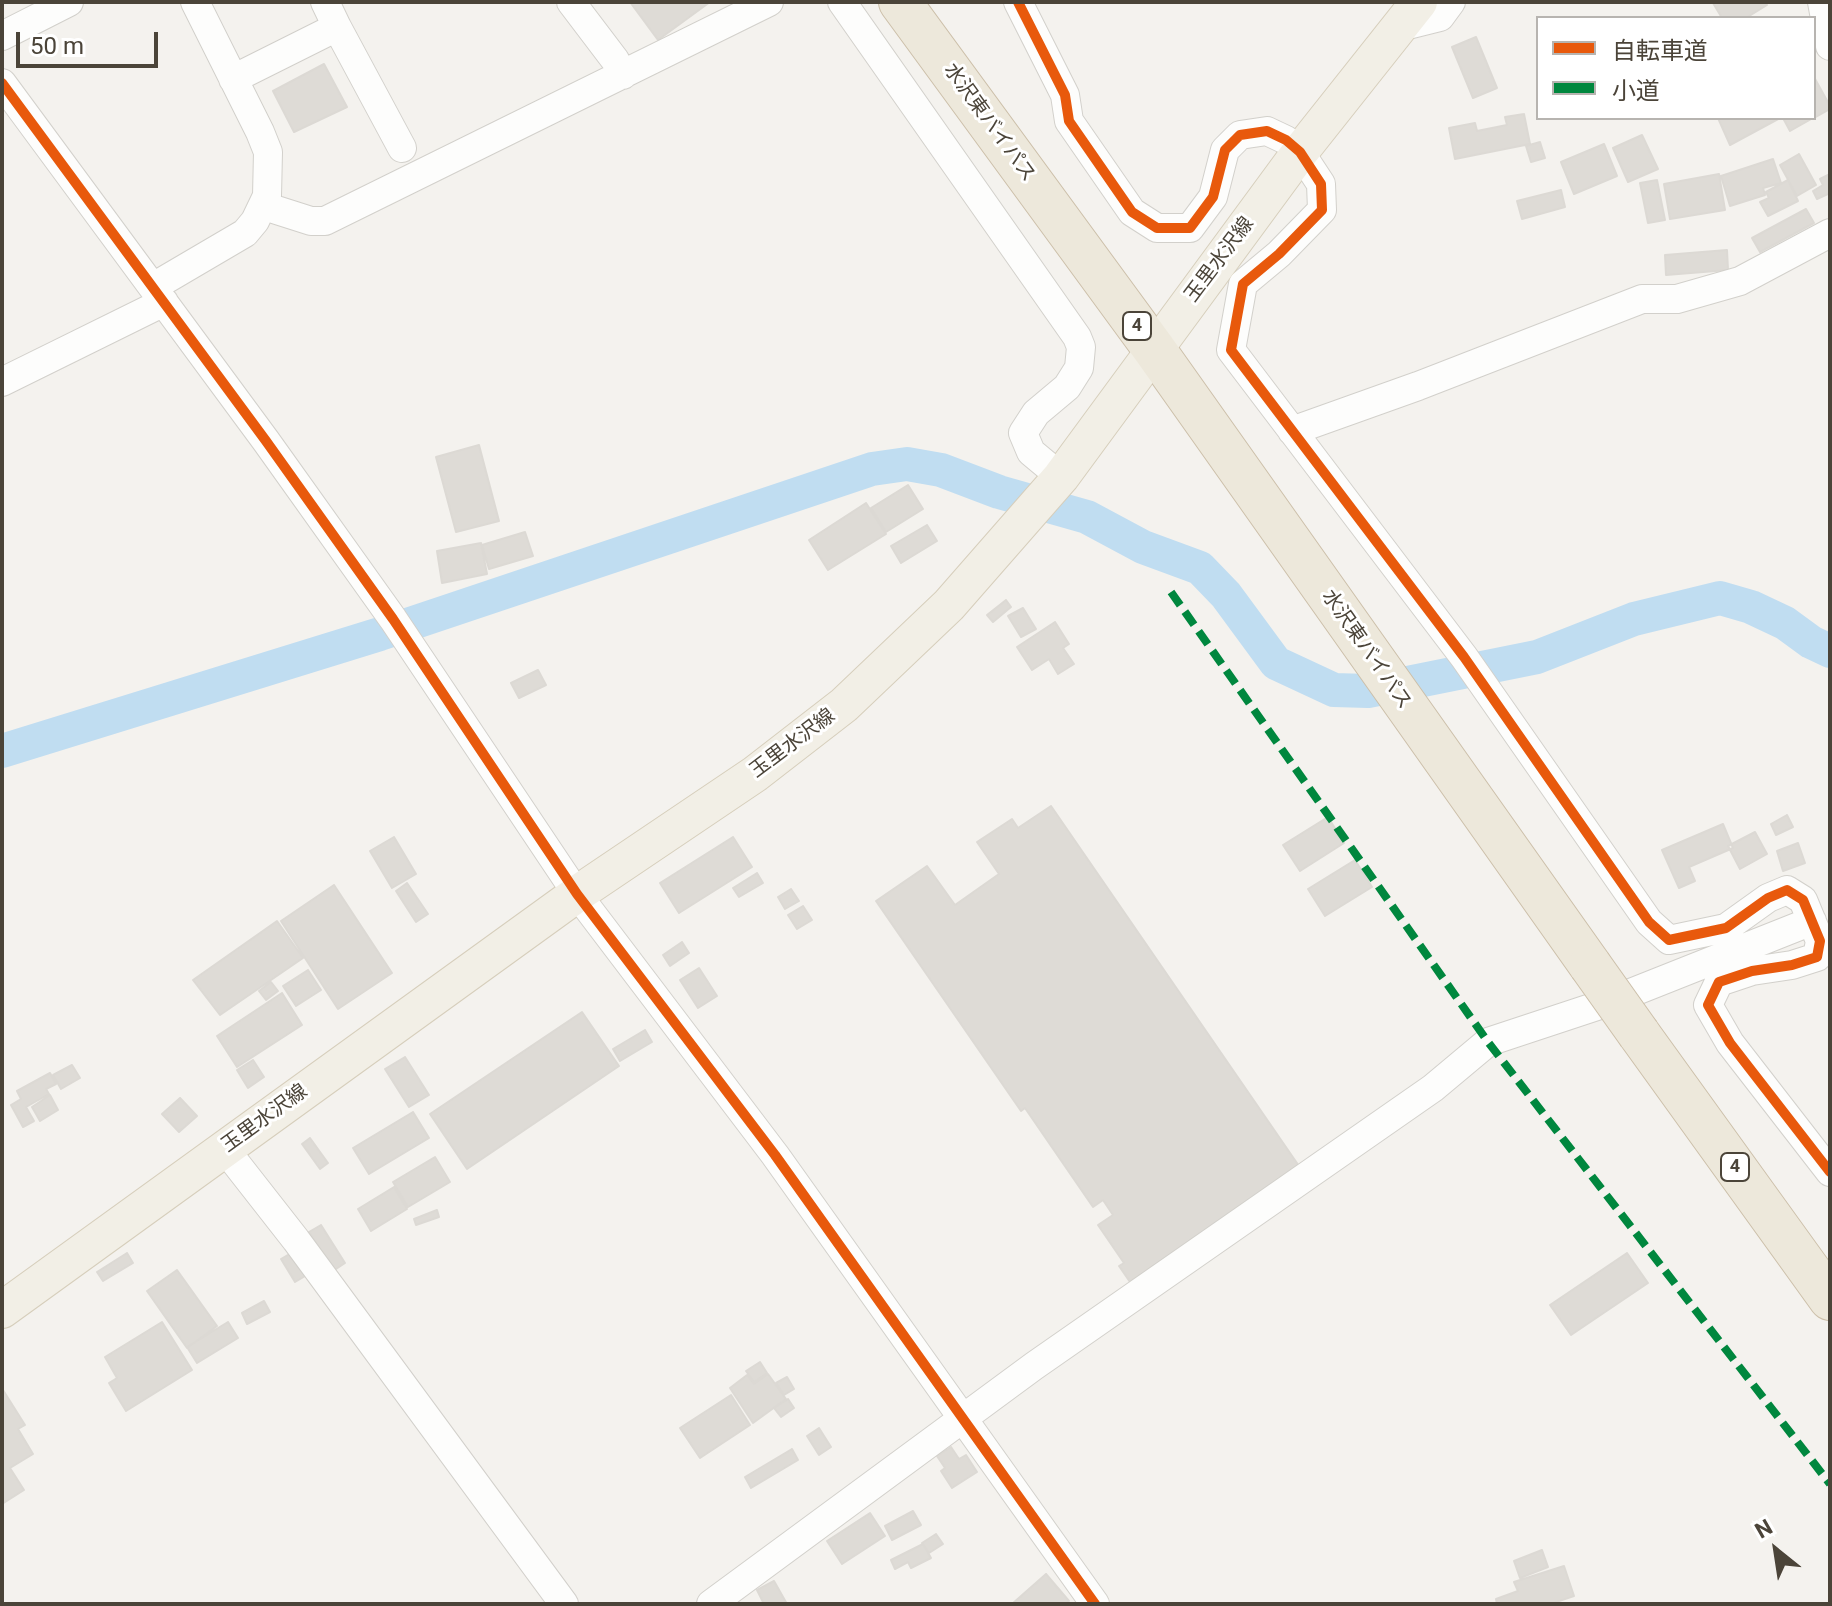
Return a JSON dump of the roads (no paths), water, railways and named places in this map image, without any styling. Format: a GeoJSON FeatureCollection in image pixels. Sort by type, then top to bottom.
{"type":"FeatureCollection","features":[{"type":"Feature","properties":{"kind":"highway","name":"水沢東バイパス"},"geometry":{"type":"LineString","coordinates":[[900,2],[1154,349],[1830,1299]]}},
{"type":"Feature","properties":{"kind":"main road","name":"玉里水沢線"},"geometry":{"type":"LineString","coordinates":[[2,1310],[577,894],[755,774],[844,705],[949,605],[1061,477],[1300,152],[1409,14]]}},
{"type":"Feature","properties":{"kind":"street"},"geometry":{"type":"LineString","coordinates":[[2,36],[69,2]]}},
{"type":"Feature","properties":{"kind":"street"},"geometry":{"type":"LineString","coordinates":[[2,382],[158,294],[245,233],[264,206],[269,175],[268,152],[195,2]]}},
{"type":"Feature","properties":{"kind":"street"},"geometry":{"type":"LineString","coordinates":[[571,2],[623,75]]}},
{"type":"Feature","properties":{"kind":"street"},"geometry":{"type":"LineString","coordinates":[[264,206],[311,221],[325,221],[769,2]]}},
{"type":"Feature","properties":{"kind":"street"},"geometry":{"type":"LineString","coordinates":[[842,2],[1077,337],[1081,347],[1079,368],[1067,387],[1036,413],[1023,433],[1031,452],[1061,477]]}},
{"type":"Feature","properties":{"kind":"street"},"geometry":{"type":"LineString","coordinates":[[1018,2],[1065,95],[1069,121],[1132,212],[1157,228],[1190,228],[1213,197],[1225,150],[1240,135],[1267,131],[1286,140],[1300,152],[1321,184],[1322,210],[1279,254],[1243,284],[1231,350],[1497,701],[1649,922],[1669,940],[1726,928],[1768,898],[1787,890],[1803,900],[1820,941],[1817,957],[1792,965],[1752,971],[1719,982],[1708,1005],[1730,1043],[1830,1172]]}},
{"type":"Feature","properties":{"kind":"street"},"geometry":{"type":"LineString","coordinates":[[1409,14],[1440,17],[1451,2]]}},
{"type":"Feature","properties":{"kind":"street"},"geometry":{"type":"LineString","coordinates":[[1822,2],[1830,46]]}},
{"type":"Feature","properties":{"kind":"street"},"geometry":{"type":"LineString","coordinates":[[233,79],[331,15],[402,148]]}},
{"type":"Feature","properties":{"kind":"street"},"geometry":{"type":"LineString","coordinates":[[2,83],[400,629],[577,894],[775,1155],[1095,1604]]}},
{"type":"Feature","properties":{"kind":"street"},"geometry":{"type":"LineString","coordinates":[[1292,431],[1642,299],[1677,299],[1740,281],[1830,233]]}},
{"type":"Feature","properties":{"kind":"street"},"geometry":{"type":"LineString","coordinates":[[711,1604],[1034,1366],[1433,1088],[1488,1042],[1603,1004],[1812,921]]}},
{"type":"Feature","properties":{"kind":"street"},"geometry":{"type":"LineString","coordinates":[[224,1148],[296,1240],[564,1604]]}},
{"type":"Feature","properties":{"kind":"waterway"},"geometry":{"type":"LineString","coordinates":[[2,751],[380,634],[872,469],[907,464],[941,470],[999,492],[1087,517],[1143,547],[1200,568],[1226,595],[1276,663],[1334,690],[1368,691],[1537,657],[1634,619],[1720,598],[1751,607],[1785,623],[1830,651]]}}]}
